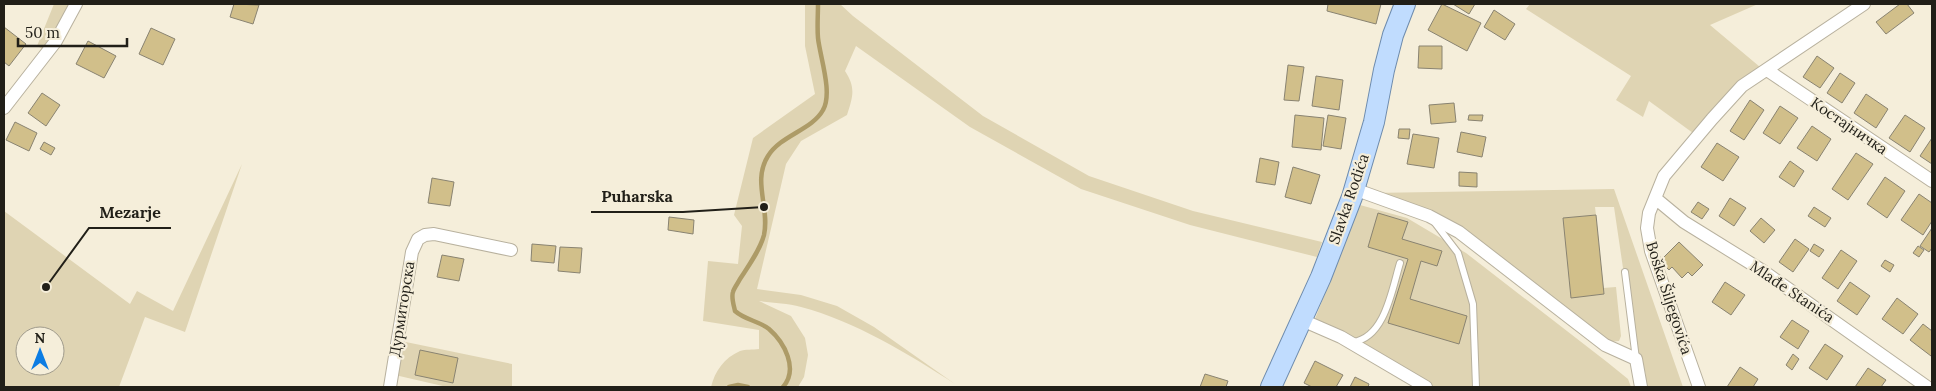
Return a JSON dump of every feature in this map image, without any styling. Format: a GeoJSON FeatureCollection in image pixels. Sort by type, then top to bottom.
{"type":"FeatureCollection","features":[{"type":"Feature","properties":{"kind":"main road","name":"Slavka Rodića"},"geometry":{"type":"LineString","coordinates":[[1271,387],[1321,277],[1354,189],[1374,122],[1393,35],[1405,4]]}},
{"type":"Feature","properties":{"kind":"street"},"geometry":{"type":"LineString","coordinates":[[4,108],[56,41],[76,4]]}},
{"type":"Feature","properties":{"kind":"street","name":"Boška Šiljegovića"},"geometry":{"type":"LineString","coordinates":[[1698,387],[1651,251],[1647,228],[1650,213],[1664,176],[1742,86],[1800,45],[1864,4]]}},
{"type":"Feature","properties":{"kind":"street","name":"Костајничка"},"geometry":{"type":"LineString","coordinates":[[1767,70],[1932,181]]}},
{"type":"Feature","properties":{"kind":"street"},"geometry":{"type":"LineString","coordinates":[[1354,189],[1429,216],[1458,232],[1605,345],[1636,359],[1641,387]]}},
{"type":"Feature","properties":{"kind":"street","name":"Mlađe Stanića"},"geometry":{"type":"LineString","coordinates":[[1656,198],[1684,222],[1763,271],[1927,387]]}},
{"type":"Feature","properties":{"kind":"street","name":"Дурмиторска"},"geometry":{"type":"LineString","coordinates":[[390,387],[408,271],[412,252],[418,239],[425,235],[434,234],[511,250]]}},
{"type":"Feature","properties":{"kind":"street"},"geometry":{"type":"LineString","coordinates":[[1302,320],[1349,342],[1426,387]]}},
{"type":"Feature","properties":{"kind":"lane"},"geometry":{"type":"LineString","coordinates":[[1429,216],[1458,253],[1473,304],[1476,387]]}},
{"type":"Feature","properties":{"kind":"lane"},"geometry":{"type":"LineString","coordinates":[[1349,342],[1364,339],[1373,333],[1381,322],[1400,263]]}},
{"type":"Feature","properties":{"kind":"lane"},"geometry":{"type":"LineString","coordinates":[[1625,272],[1636,359]]}},
{"type":"Feature","properties":{"kind":"shaded area"},"geometry":{"type":"Polygon","coordinates":[[[54,4],[70,4],[58,27],[43,49],[37,46],[54,4]]]}},
{"type":"Feature","properties":{"kind":"shaded area"},"geometry":{"type":"Polygon","coordinates":[[[805,4],[840,4],[983,116],[1089,176],[1193,211],[1322,242],[1317,257],[1190,225],[1081,189],[970,127],[856,46],[845,71],[852,87],[851,102],[847,115],[801,141],[786,164],[757,289],[801,295],[837,306],[874,327],[955,384],[900,350],[841,321],[796,306],[759,301],[791,316],[805,338],[808,355],[804,377],[798,387],[711,387],[718,370],[729,357],[742,350],[759,349],[759,330],[703,321],[708,261],[738,264],[742,226],[734,215],[753,138],[815,94],[805,46],[805,4]]]}},
{"type":"Feature","properties":{"kind":"shaded area"},"geometry":{"type":"Polygon","coordinates":[[[1530,4],[1758,4],[1710,25],[1760,67],[1735,86],[1693,133],[1649,101],[1643,117],[1616,100],[1631,76],[1526,9],[1530,4]]]}},
{"type":"Feature","properties":{"kind":"shaded area"},"geometry":{"type":"Polygon","coordinates":[[[242,164],[185,332],[145,317],[119,387],[4,387],[4,211],[130,304],[137,291],[173,311],[242,164]]]}},
{"type":"Feature","properties":{"kind":"shaded area"},"geometry":{"type":"Polygon","coordinates":[[[1614,189],[1683,387],[1647,387],[1645,371],[1636,356],[1614,207],[1595,207],[1596,215],[1564,218],[1571,297],[1604,294],[1603,288],[1616,287],[1621,336],[1619,341],[1608,342],[1458,227],[1371,193],[1614,189]]]}},
{"type":"Feature","properties":{"kind":"shaded area"},"geometry":{"type":"Polygon","coordinates":[[[1360,205],[1407,218],[1466,253],[1628,379],[1631,387],[1433,387],[1345,337],[1313,324],[1360,205]]]}},
{"type":"Feature","properties":{"kind":"shaded area"},"geometry":{"type":"Polygon","coordinates":[[[401,341],[512,364],[512,387],[447,387],[395,375],[401,341]]]}},
{"type":"Feature","properties":{"kind":"building"},"geometry":{"type":"Polygon","coordinates":[[[234,4],[259,5],[253,24],[230,17],[234,4]]]}},
{"type":"Feature","properties":{"kind":"building"},"geometry":{"type":"Polygon","coordinates":[[[1328,4],[1381,4],[1376,24],[1327,11],[1328,4]]]}},
{"type":"Feature","properties":{"kind":"building"},"geometry":{"type":"Polygon","coordinates":[[[1442,4],[1481,23],[1467,51],[1428,30],[1442,4]]]}},
{"type":"Feature","properties":{"kind":"building"},"geometry":{"type":"Polygon","coordinates":[[[1453,4],[1475,4],[1469,14],[1453,4]]]}},
{"type":"Feature","properties":{"kind":"building"},"geometry":{"type":"Polygon","coordinates":[[[1900,4],[1907,4],[1914,13],[1886,34],[1876,22],[1900,4]]]}},
{"type":"Feature","properties":{"kind":"building"},"geometry":{"type":"Polygon","coordinates":[[[1494,10],[1515,24],[1505,40],[1484,27],[1494,10]]]}},
{"type":"Feature","properties":{"kind":"building"},"geometry":{"type":"Polygon","coordinates":[[[4,27],[26,44],[9,66],[4,62],[4,27]]]}},
{"type":"Feature","properties":{"kind":"building"},"geometry":{"type":"Polygon","coordinates":[[[151,28],[175,39],[163,65],[139,54],[151,28]]]}},
{"type":"Feature","properties":{"kind":"building"},"geometry":{"type":"Polygon","coordinates":[[[88,41],[116,56],[104,78],[76,64],[88,41]]]}},
{"type":"Feature","properties":{"kind":"building"},"geometry":{"type":"Polygon","coordinates":[[[1419,46],[1442,46],[1442,69],[1418,68],[1419,46]]]}},
{"type":"Feature","properties":{"kind":"building"},"geometry":{"type":"Polygon","coordinates":[[[1817,56],[1834,68],[1820,88],[1803,77],[1817,56]]]}},
{"type":"Feature","properties":{"kind":"building"},"geometry":{"type":"Polygon","coordinates":[[[1288,65],[1304,67],[1299,101],[1284,100],[1288,65]]]}},
{"type":"Feature","properties":{"kind":"building"},"geometry":{"type":"Polygon","coordinates":[[[1840,73],[1855,83],[1842,103],[1827,93],[1840,73]]]}},
{"type":"Feature","properties":{"kind":"building"},"geometry":{"type":"Polygon","coordinates":[[[1316,76],[1343,80],[1339,110],[1312,106],[1316,76]]]}},
{"type":"Feature","properties":{"kind":"building"},"geometry":{"type":"Polygon","coordinates":[[[42,93],[60,105],[46,126],[28,113],[42,93]]]}},
{"type":"Feature","properties":{"kind":"building"},"geometry":{"type":"Polygon","coordinates":[[[1866,94],[1888,109],[1876,128],[1854,113],[1866,94]]]}},
{"type":"Feature","properties":{"kind":"building"},"geometry":{"type":"Polygon","coordinates":[[[1750,100],[1764,110],[1744,140],[1730,131],[1750,100]]]}},
{"type":"Feature","properties":{"kind":"building"},"geometry":{"type":"Polygon","coordinates":[[[1454,103],[1456,122],[1431,124],[1429,105],[1454,103]]]}},
{"type":"Feature","properties":{"kind":"building"},"geometry":{"type":"Polygon","coordinates":[[[1780,106],[1798,118],[1780,144],[1763,133],[1780,106]]]}},
{"type":"Feature","properties":{"kind":"building"},"geometry":{"type":"Polygon","coordinates":[[[1295,115],[1324,118],[1321,150],[1292,147],[1295,115]]]}},
{"type":"Feature","properties":{"kind":"building"},"geometry":{"type":"Polygon","coordinates":[[[1328,115],[1346,118],[1341,149],[1323,146],[1328,115]]]}},
{"type":"Feature","properties":{"kind":"building"},"geometry":{"type":"Polygon","coordinates":[[[1469,115],[1483,115],[1482,121],[1468,120],[1469,115]]]}},
{"type":"Feature","properties":{"kind":"building"},"geometry":{"type":"Polygon","coordinates":[[[1905,115],[1925,128],[1910,152],[1889,138],[1905,115]]]}},
{"type":"Feature","properties":{"kind":"building"},"geometry":{"type":"Polygon","coordinates":[[[15,122],[37,133],[29,151],[6,140],[15,122]]]}},
{"type":"Feature","properties":{"kind":"building"},"geometry":{"type":"Polygon","coordinates":[[[1812,126],[1831,139],[1817,161],[1797,148],[1812,126]]]}},
{"type":"Feature","properties":{"kind":"building"},"geometry":{"type":"Polygon","coordinates":[[[1399,129],[1410,129],[1409,139],[1398,138],[1399,129]]]}},
{"type":"Feature","properties":{"kind":"building"},"geometry":{"type":"Polygon","coordinates":[[[1461,132],[1486,137],[1482,157],[1457,152],[1461,132]]]}},
{"type":"Feature","properties":{"kind":"building"},"geometry":{"type":"Polygon","coordinates":[[[1413,134],[1439,138],[1434,168],[1407,164],[1413,134]]]}},
{"type":"Feature","properties":{"kind":"building"},"geometry":{"type":"Polygon","coordinates":[[[1932,138],[1932,164],[1920,156],[1932,138]]]}},
{"type":"Feature","properties":{"kind":"building"},"geometry":{"type":"Polygon","coordinates":[[[44,142],[55,148],[51,155],[40,149],[44,142]]]}},
{"type":"Feature","properties":{"kind":"building"},"geometry":{"type":"Polygon","coordinates":[[[1717,143],[1739,157],[1723,181],[1701,167],[1717,143]]]}},
{"type":"Feature","properties":{"kind":"building"},"geometry":{"type":"Polygon","coordinates":[[[1856,153],[1873,164],[1848,200],[1832,189],[1856,153]]]}},
{"type":"Feature","properties":{"kind":"building"},"geometry":{"type":"Polygon","coordinates":[[[1260,158],[1279,162],[1275,185],[1256,182],[1260,158]]]}},
{"type":"Feature","properties":{"kind":"building"},"geometry":{"type":"Polygon","coordinates":[[[1790,161],[1804,171],[1794,187],[1779,177],[1790,161]]]}},
{"type":"Feature","properties":{"kind":"building"},"geometry":{"type":"Polygon","coordinates":[[[1293,167],[1320,175],[1311,204],[1285,197],[1293,167]]]}},
{"type":"Feature","properties":{"kind":"building"},"geometry":{"type":"Polygon","coordinates":[[[1459,172],[1477,173],[1477,187],[1459,186],[1459,172]]]}},
{"type":"Feature","properties":{"kind":"building"},"geometry":{"type":"Polygon","coordinates":[[[1885,177],[1905,191],[1887,218],[1867,204],[1885,177]]]}},
{"type":"Feature","properties":{"kind":"building"},"geometry":{"type":"Polygon","coordinates":[[[432,178],[454,182],[450,206],[428,203],[432,178]]]}},
{"type":"Feature","properties":{"kind":"building"},"geometry":{"type":"Polygon","coordinates":[[[1919,194],[1932,203],[1932,221],[1923,235],[1901,220],[1919,194]]]}},
{"type":"Feature","properties":{"kind":"building"},"geometry":{"type":"Polygon","coordinates":[[[1730,198],[1746,208],[1734,226],[1719,216],[1730,198]]]}},
{"type":"Feature","properties":{"kind":"building"},"geometry":{"type":"Polygon","coordinates":[[[1698,202],[1709,209],[1702,219],[1691,212],[1698,202]]]}},
{"type":"Feature","properties":{"kind":"building"},"geometry":{"type":"Polygon","coordinates":[[[1814,207],[1831,218],[1825,227],[1808,216],[1814,207]]]}},
{"type":"Feature","properties":{"kind":"building"},"geometry":{"type":"Polygon","coordinates":[[[1378,213],[1408,222],[1402,239],[1442,251],[1437,266],[1421,261],[1410,299],[1467,316],[1459,344],[1388,323],[1408,259],[1368,247],[1378,213]]]}},
{"type":"Feature","properties":{"kind":"building"},"geometry":{"type":"Polygon","coordinates":[[[1596,215],[1604,294],[1571,298],[1563,218],[1596,215]]]}},
{"type":"Feature","properties":{"kind":"building"},"geometry":{"type":"Polygon","coordinates":[[[669,217],[694,220],[693,234],[668,230],[669,217]]]}},
{"type":"Feature","properties":{"kind":"building"},"geometry":{"type":"Polygon","coordinates":[[[1761,218],[1775,230],[1764,243],[1750,231],[1761,218]]]}},
{"type":"Feature","properties":{"kind":"building"},"geometry":{"type":"Polygon","coordinates":[[[1932,228],[1932,248],[1929,252],[1920,246],[1932,228]]]}},
{"type":"Feature","properties":{"kind":"building"},"geometry":{"type":"Polygon","coordinates":[[[1795,239],[1809,249],[1793,272],[1779,262],[1795,239]]]}},
{"type":"Feature","properties":{"kind":"building"},"geometry":{"type":"Polygon","coordinates":[[[1679,242],[1703,265],[1692,276],[1688,272],[1682,278],[1672,267],[1669,270],[1660,261],[1679,242]]]}},
{"type":"Feature","properties":{"kind":"building"},"geometry":{"type":"Polygon","coordinates":[[[532,244],[556,246],[554,263],[531,261],[532,244]]]}},
{"type":"Feature","properties":{"kind":"building"},"geometry":{"type":"Polygon","coordinates":[[[1814,244],[1824,250],[1819,257],[1810,251],[1814,244]]]}},
{"type":"Feature","properties":{"kind":"building"},"geometry":{"type":"Polygon","coordinates":[[[1918,246],[1924,250],[1919,257],[1913,253],[1918,246]]]}},
{"type":"Feature","properties":{"kind":"building"},"geometry":{"type":"Polygon","coordinates":[[[560,247],[582,248],[580,273],[558,271],[560,247]]]}},
{"type":"Feature","properties":{"kind":"building"},"geometry":{"type":"Polygon","coordinates":[[[1841,250],[1857,261],[1838,289],[1822,278],[1841,250]]]}},
{"type":"Feature","properties":{"kind":"building"},"geometry":{"type":"Polygon","coordinates":[[[442,255],[464,259],[459,281],[437,277],[442,255]]]}},
{"type":"Feature","properties":{"kind":"building"},"geometry":{"type":"Polygon","coordinates":[[[1885,260],[1894,265],[1890,272],[1881,266],[1885,260]]]}},
{"type":"Feature","properties":{"kind":"building"},"geometry":{"type":"Polygon","coordinates":[[[1725,282],[1745,295],[1731,315],[1712,302],[1725,282]]]}},
{"type":"Feature","properties":{"kind":"building"},"geometry":{"type":"Polygon","coordinates":[[[1850,282],[1870,296],[1857,315],[1837,301],[1850,282]]]}},
{"type":"Feature","properties":{"kind":"building"},"geometry":{"type":"Polygon","coordinates":[[[1897,298],[1918,314],[1903,334],[1882,319],[1897,298]]]}},
{"type":"Feature","properties":{"kind":"building"},"geometry":{"type":"Polygon","coordinates":[[[1792,320],[1809,331],[1798,349],[1780,337],[1792,320]]]}},
{"type":"Feature","properties":{"kind":"building"},"geometry":{"type":"Polygon","coordinates":[[[1923,324],[1932,331],[1931,356],[1910,340],[1923,324]]]}},
{"type":"Feature","properties":{"kind":"building"},"geometry":{"type":"Polygon","coordinates":[[[1825,344],[1843,356],[1827,380],[1809,368],[1825,344]]]}},
{"type":"Feature","properties":{"kind":"building"},"geometry":{"type":"Polygon","coordinates":[[[420,350],[458,358],[453,383],[415,375],[420,350]]]}},
{"type":"Feature","properties":{"kind":"building"},"geometry":{"type":"Polygon","coordinates":[[[1793,354],[1799,359],[1792,370],[1786,365],[1793,354]]]}},
{"type":"Feature","properties":{"kind":"building"},"geometry":{"type":"Polygon","coordinates":[[[1315,361],[1343,375],[1336,387],[1312,387],[1304,383],[1315,361]]]}},
{"type":"Feature","properties":{"kind":"building"},"geometry":{"type":"Polygon","coordinates":[[[1740,367],[1758,379],[1753,387],[1727,387],[1740,367]]]}},
{"type":"Feature","properties":{"kind":"building"},"geometry":{"type":"Polygon","coordinates":[[[1868,368],[1886,380],[1881,387],[1855,387],[1868,368]]]}},
{"type":"Feature","properties":{"kind":"building"},"geometry":{"type":"Polygon","coordinates":[[[1205,374],[1228,381],[1226,387],[1200,387],[1205,374]]]}},
{"type":"Feature","properties":{"kind":"building"},"geometry":{"type":"Polygon","coordinates":[[[1355,377],[1369,384],[1368,387],[1350,387],[1355,377]]]}},
{"type":"Feature","properties":{"kind":"waterway"},"geometry":{"type":"LineString","coordinates":[[783,387],[788,380],[790,372],[790,364],[784,348],[775,334],[769,329],[735,311],[732,294],[757,252],[764,235],[765,215],[761,185],[763,165],[774,149],[812,123],[823,110],[826,103],[825,75],[818,38],[818,4]]}},
{"type":"Feature","properties":{"kind":"waterway"},"geometry":{"type":"LineString","coordinates":[[729,387],[738,385],[748,387]]}},
{"type":"Feature","properties":{"kind":"place","name":"Puharska"},"geometry":{"type":"Point","coordinates":[764,207]}},
{"type":"Feature","properties":{"kind":"place","name":"Mezarje"},"geometry":{"type":"Point","coordinates":[46,287]}}]}
